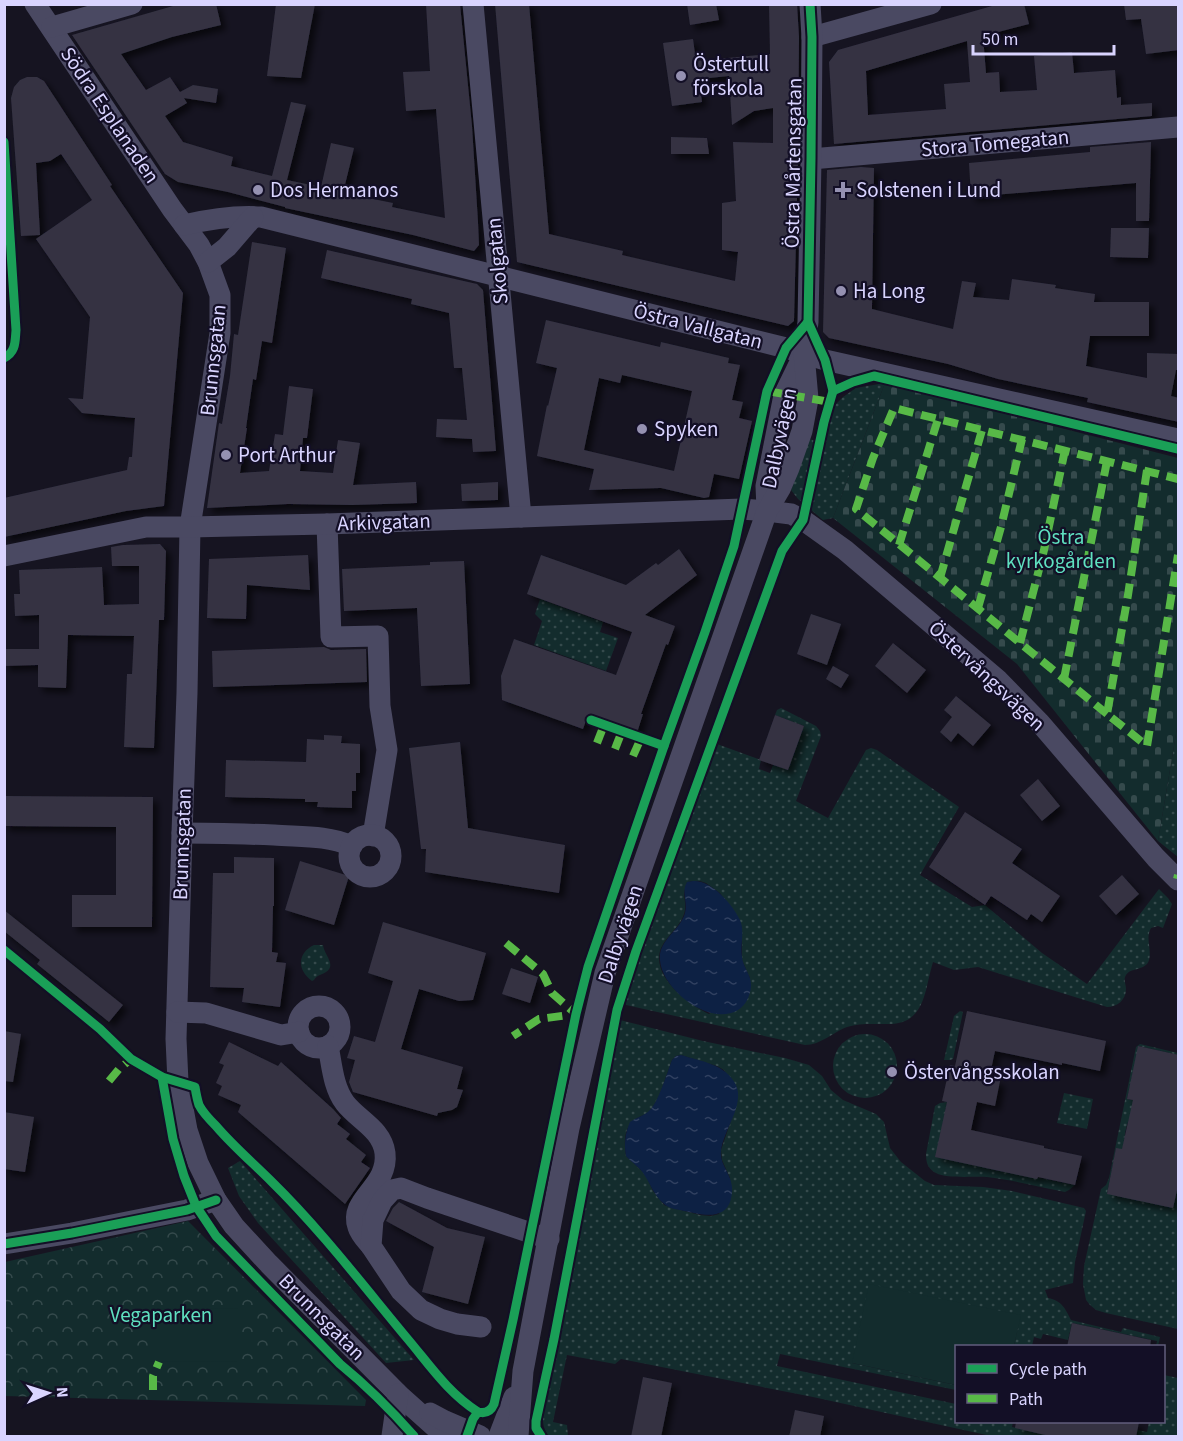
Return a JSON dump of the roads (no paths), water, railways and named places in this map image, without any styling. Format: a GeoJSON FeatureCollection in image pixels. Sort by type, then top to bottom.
{"type":"FeatureCollection","features":[{"type":"Feature","properties":{"kind":"street","name":"Södra Esplanaden"},"geometry":{"type":"LineString","coordinates":[[35,4],[184,225]]}},
{"type":"Feature","properties":{"kind":"street"},"geometry":{"type":"LineString","coordinates":[[52,27],[132,4]]}},
{"type":"Feature","properties":{"kind":"street","name":"Skolgatan"},"geometry":{"type":"LineString","coordinates":[[473,4],[521,517]]}},
{"type":"Feature","properties":{"kind":"street","name":"Östra Mårtensgatan"},"geometry":{"type":"LineString","coordinates":[[804,354],[808,322],[811,159],[810,4]]}},
{"type":"Feature","properties":{"kind":"street"},"geometry":{"type":"LineString","coordinates":[[812,37],[931,4]]}},
{"type":"Feature","properties":{"kind":"street","name":"Stora Tomegatan"},"geometry":{"type":"LineString","coordinates":[[811,159],[1179,128]]}},
{"type":"Feature","properties":{"kind":"street","name":"Östra Vallgatan"},"geometry":{"type":"LineString","coordinates":[[184,225],[207,219],[235,216],[261,217],[804,354],[1179,440]]}},
{"type":"Feature","properties":{"kind":"street"},"geometry":{"type":"LineString","coordinates":[[208,262],[227,247],[253,217]]}},
{"type":"Feature","properties":{"kind":"street","name":"Brunnsgatan"},"geometry":{"type":"LineString","coordinates":[[184,225],[208,262],[220,295],[220,333],[190,527],[177,1012],[177,1072],[187,1130],[198,1163],[216,1200],[234,1226],[398,1394],[446,1437]]}},
{"type":"Feature","properties":{"kind":"street","name":"Dalbyvägen"},"geometry":{"type":"LineString","coordinates":[[518,1437],[523,1371],[569,1128],[605,973],[767,511],[766,486],[784,395],[804,354]]}},
{"type":"Feature","properties":{"kind":"street","name":"Arkivgatan"},"geometry":{"type":"LineString","coordinates":[[4,556],[146,527],[327,524],[742,509],[767,511]]}},
{"type":"Feature","properties":{"kind":"street","name":"Östervångsvägen"},"geometry":{"type":"LineString","coordinates":[[767,511],[791,514],[845,550],[998,680],[1040,723],[1156,858],[1179,880]]}},
{"type":"Feature","properties":{"kind":"street"},"geometry":{"type":"LineString","coordinates":[[327,524],[331,637],[378,636],[380,706],[387,750],[373,836]]}},
{"type":"Feature","properties":{"kind":"street"},"geometry":{"type":"LineString","coordinates":[[182,833],[323,837],[352,846]]}},
{"type":"Feature","properties":{"kind":"street"},"geometry":{"type":"LineString","coordinates":[[364,836],[378,837],[388,847],[390,861],[382,873],[368,877],[361,875],[351,865],[349,858],[352,846],[357,839],[364,836]]}},
{"type":"Feature","properties":{"kind":"street"},"geometry":{"type":"LineString","coordinates":[[314,1007],[328,1008],[338,1019],[339,1033],[336,1040],[328,1046],[317,1048],[310,1046],[304,1042],[299,1032],[299,1021],[302,1015],[314,1007]]}},
{"type":"Feature","properties":{"kind":"street"},"geometry":{"type":"LineString","coordinates":[[177,1012],[206,1013],[280,1035],[299,1032]]}},
{"type":"Feature","properties":{"kind":"street"},"geometry":{"type":"LineString","coordinates":[[328,1046],[340,1096],[378,1135],[384,1150],[384,1167],[381,1177],[357,1212],[359,1230],[401,1291],[421,1310],[457,1324],[481,1327]]}},
{"type":"Feature","properties":{"kind":"street"},"geometry":{"type":"LineString","coordinates":[[371,1246],[373,1220],[387,1194],[396,1188],[549,1239]]}},
{"type":"Feature","properties":{"kind":"street"},"geometry":{"type":"LineString","coordinates":[[4,1244],[164,1215],[216,1200]]}},
{"type":"Feature","properties":{"kind":"street","name":"Dalbyvägen"},"geometry":{"type":"LineString","coordinates":[[499,1437],[523,1371]]}},
{"type":"Feature","properties":{"kind":"street"},"geometry":{"type":"LineString","coordinates":[[392,1437],[398,1394]]}},
{"type":"Feature","properties":{"kind":"street","name":"Brunnsgatan"},"geometry":{"type":"LineString","coordinates":[[398,1394],[445,1421],[480,1437]]}},
{"type":"Feature","properties":{"kind":"water"},"geometry":{"type":"Polygon","coordinates":[[[687,882],[707,884],[721,894],[740,920],[742,957],[751,983],[747,1000],[743,1006],[727,1014],[714,1014],[689,1003],[669,983],[660,960],[662,947],[685,913],[685,886],[687,882]]]}},
{"type":"Feature","properties":{"kind":"water"},"geometry":{"type":"Polygon","coordinates":[[[681,1055],[726,1072],[736,1085],[738,1093],[736,1109],[721,1151],[721,1157],[732,1184],[731,1199],[728,1206],[718,1214],[697,1214],[675,1209],[663,1203],[641,1170],[626,1156],[625,1139],[630,1122],[651,1109],[660,1093],[672,1060],[681,1055]]]}},
{"type":"Feature","properties":{"kind":"place","name":"Östertull förskola"},"geometry":{"type":"Point","coordinates":[681,76]}},
{"type":"Feature","properties":{"kind":"place","name":"Dos Hermanos"},"geometry":{"type":"Point","coordinates":[258,190]}},
{"type":"Feature","properties":{"kind":"place","name":"Solstenen i Lund"},"geometry":{"type":"Point","coordinates":[843,190]}},
{"type":"Feature","properties":{"kind":"place","name":"Ha Long"},"geometry":{"type":"Point","coordinates":[841,291]}},
{"type":"Feature","properties":{"kind":"place","name":"Spyken"},"geometry":{"type":"Point","coordinates":[642,429]}},
{"type":"Feature","properties":{"kind":"place","name":"Port Arthur"},"geometry":{"type":"Point","coordinates":[226,455]}},
{"type":"Feature","properties":{"kind":"place","name":"Östervångsskolan"},"geometry":{"type":"Point","coordinates":[892,1072]}},
{"type":"Feature","properties":{"kind":"park label","name":"Östra kyrkogården"},"geometry":{"type":"Point","coordinates":[1061,549]}},
{"type":"Feature","properties":{"kind":"park label","name":"Vegaparken"},"geometry":{"type":"Point","coordinates":[161,1315]}}]}
